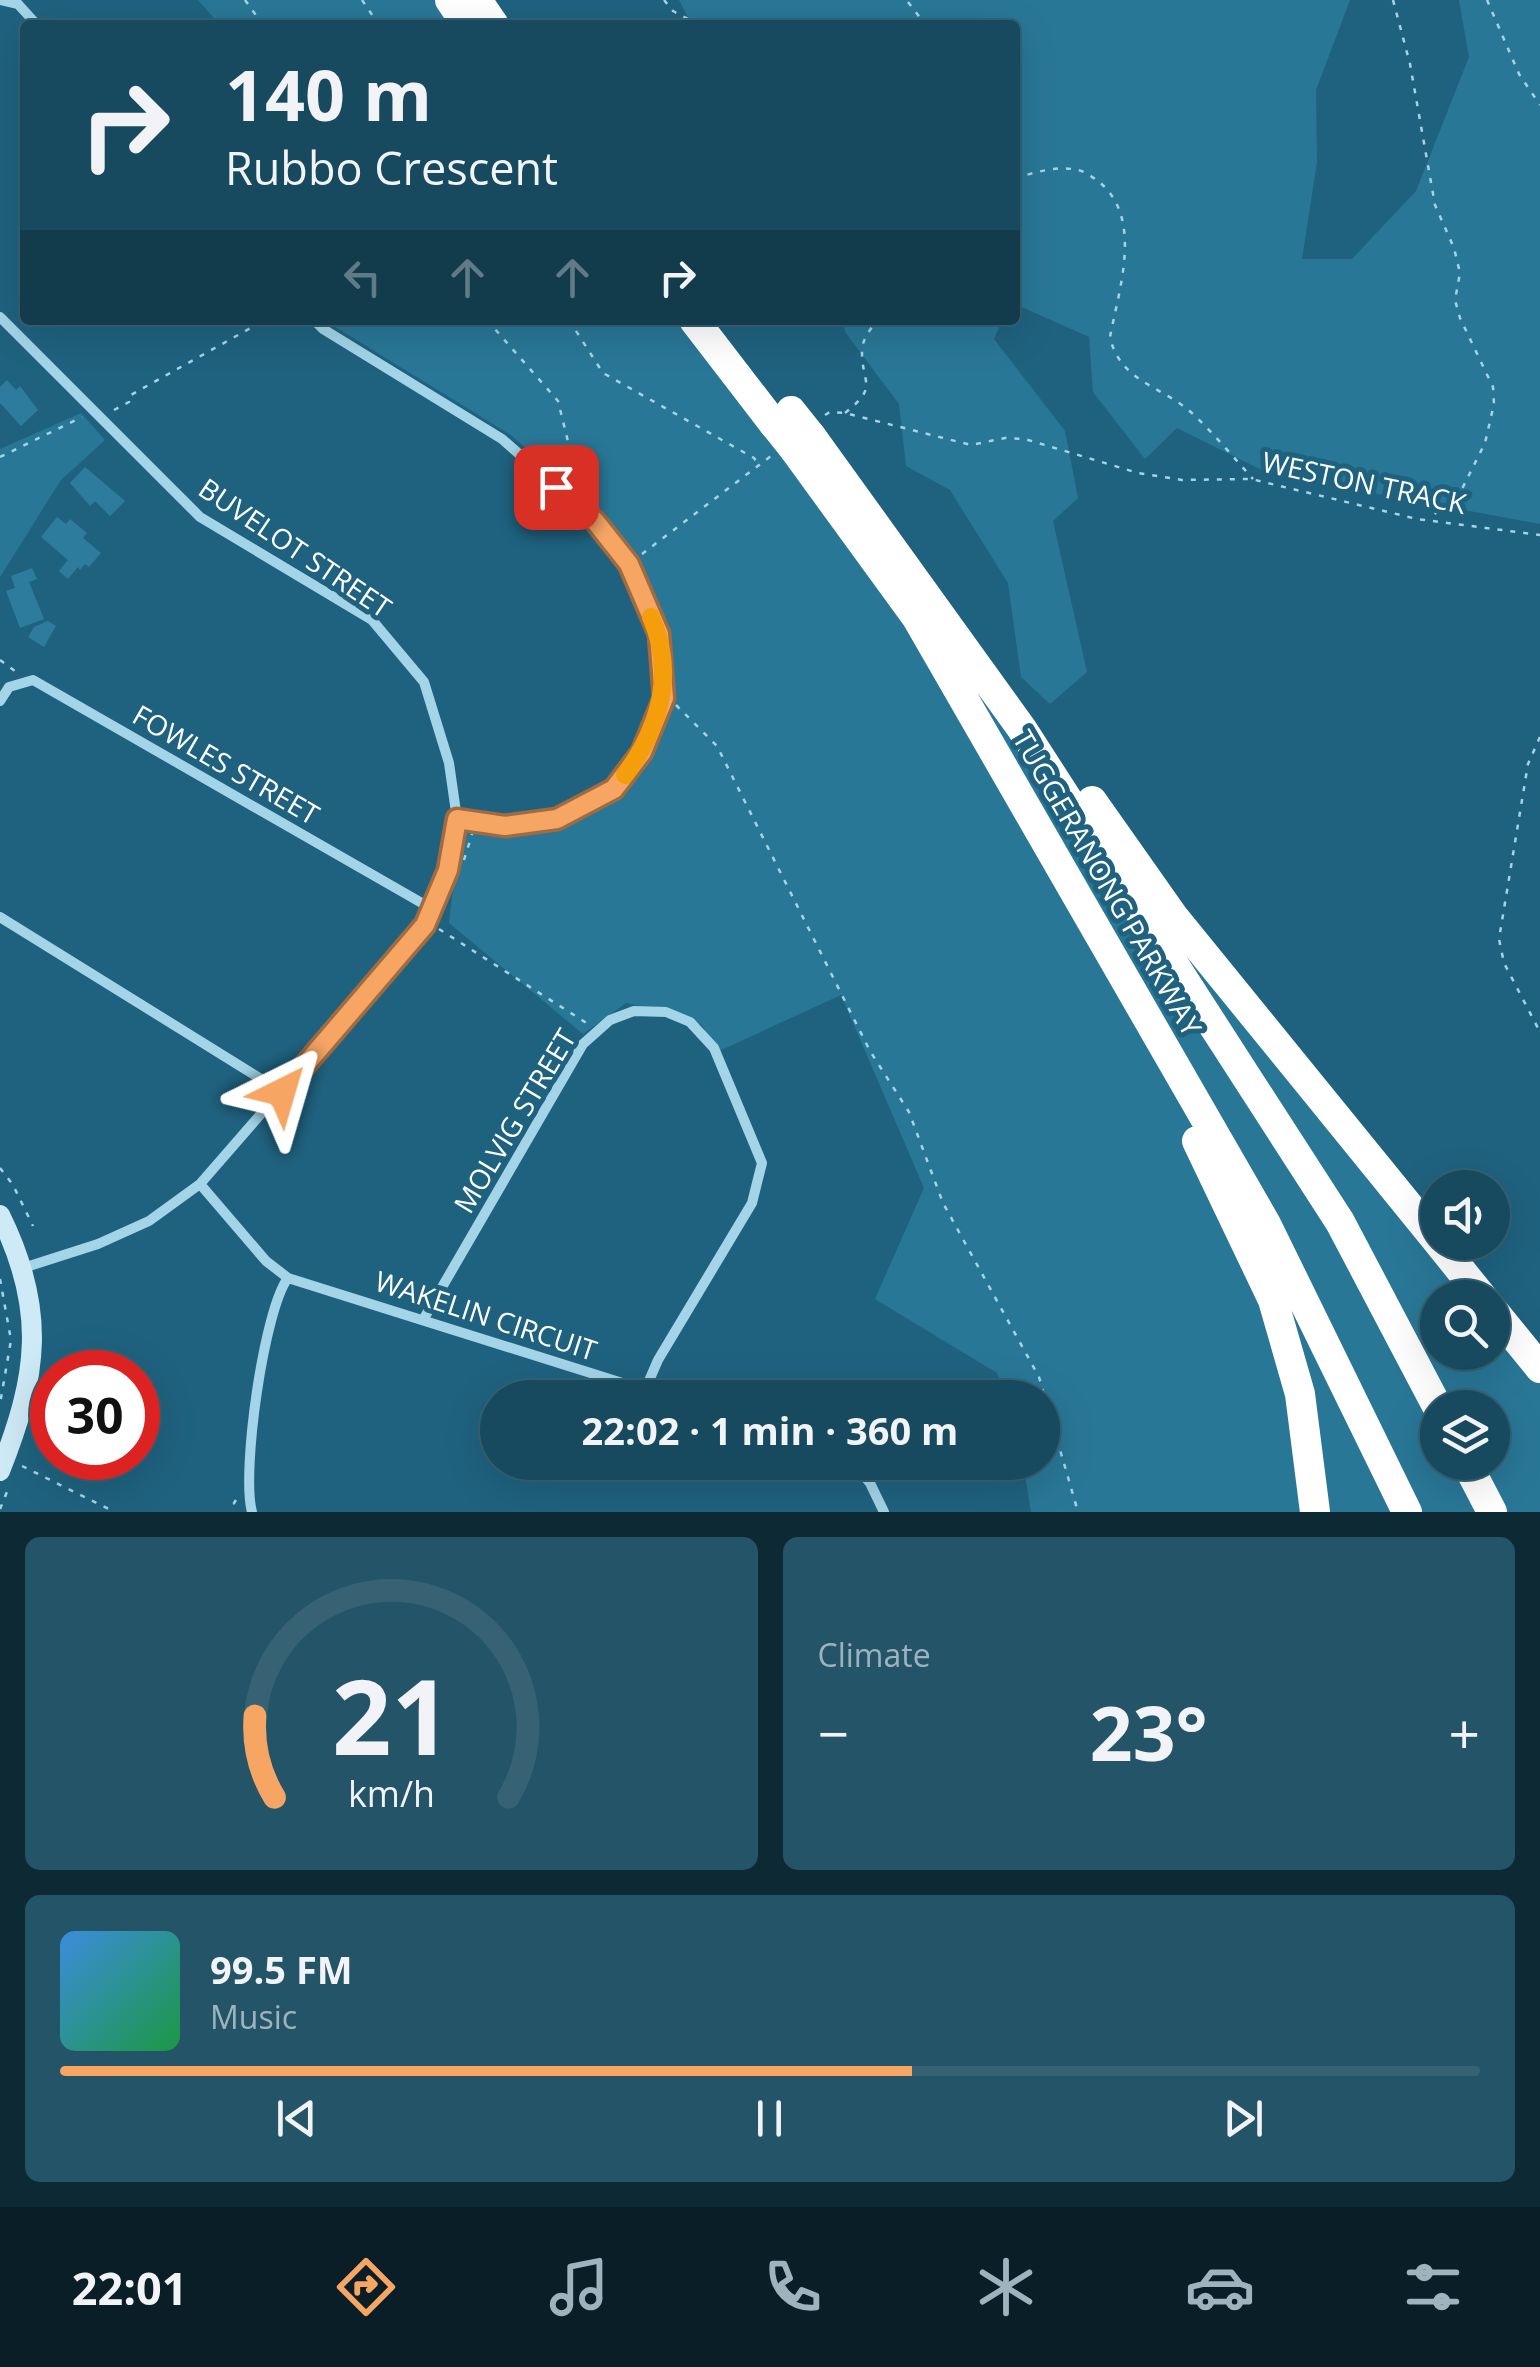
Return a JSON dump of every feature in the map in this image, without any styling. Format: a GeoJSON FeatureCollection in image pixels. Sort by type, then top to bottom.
{"type":"FeatureCollection","features":[{"type":"Feature","properties":{"kind":"highway","name":"TUGGERANONG PARKWAY"},"geometry":{"type":"LineString","coordinates":[[698,325],[940,612],[1033,745],[1340,1222],[1429,1390]]}},
{"type":"Feature","properties":{"kind":"highway","name":"TUGGERANONG PARKWAY"},"geometry":{"type":"LineString","coordinates":[[723,325],[917,618],[1266,1224],[1408,1512]]}},
{"type":"Feature","properties":{"kind":"highway"},"geometry":{"type":"LineString","coordinates":[[940,612],[1034,720],[1173,916],[1420,1220]]}},
{"type":"Feature","properties":{"kind":"highway"},"geometry":{"type":"LineString","coordinates":[[1017,792],[1202,1149],[1273,1300],[1300,1394],[1314,1512]]}},
{"type":"Feature","properties":{"kind":"highway"},"geometry":{"type":"LineString","coordinates":[[1452,1260],[1469,1280]]}},
{"type":"Feature","properties":{"kind":"highway"},"geometry":{"type":"LineString","coordinates":[[1510,1331],[1540,1368]]}},
{"type":"Feature","properties":{"kind":"highway"},"geometry":{"type":"LineString","coordinates":[[1475,1480],[1492,1512]]}},
{"type":"Feature","properties":{"kind":"street"},"geometry":{"type":"LineString","coordinates":[[0,0],[18,2]]}},
{"type":"Feature","properties":{"kind":"street","name":"BUVELOT STREET"},"geometry":{"type":"LineString","coordinates":[[0,317],[200,517],[372,620],[424,682],[449,763],[457,819],[448,870],[425,925],[200,1184],[149,1221],[98,1244],[23,1268]]}},
{"type":"Feature","properties":{"kind":"street"},"geometry":{"type":"LineString","coordinates":[[319,325],[502,439],[584,511],[629,564],[659,634],[664,698],[642,752],[614,789],[557,819],[505,826],[457,819]]}},
{"type":"Feature","properties":{"kind":"street"},"geometry":{"type":"LineString","coordinates":[[0,700],[9,687],[28,680]]}},
{"type":"Feature","properties":{"kind":"street","name":"FOWLES STREET"},"geometry":{"type":"LineString","coordinates":[[28,680],[434,910]]}},
{"type":"Feature","properties":{"kind":"street"},"geometry":{"type":"LineString","coordinates":[[0,917],[282,1092]]}},
{"type":"Feature","properties":{"kind":"street","name":"MOLVIG STREET"},"geometry":{"type":"LineString","coordinates":[[423,1320],[584,1044],[621,1015],[650,1010],[678,1016],[699,1029],[714,1048],[762,1162],[752,1202],[649,1380]]}},
{"type":"Feature","properties":{"kind":"street","name":"WAKELIN CIRCUIT"},"geometry":{"type":"LineString","coordinates":[[200,1184],[266,1261],[288,1278],[613,1380]]}},
{"type":"Feature","properties":{"kind":"street"},"geometry":{"type":"LineString","coordinates":[[0,1216],[23,1268],[31,1315],[32,1368],[8,1465]]}},
{"type":"Feature","properties":{"kind":"street"},"geometry":{"type":"LineString","coordinates":[[246,1511],[254,1416],[275,1304],[288,1278]]}},
{"type":"Feature","properties":{"kind":"street"},"geometry":{"type":"LineString","coordinates":[[867,1480],[884,1512]]}},
{"type":"Feature","properties":{"kind":"path"},"geometry":{"type":"LineString","coordinates":[[664,0],[691,20]]}},
{"type":"Feature","properties":{"kind":"path"},"geometry":{"type":"LineString","coordinates":[[1394,0],[1436,205],[1460,273],[1455,300],[1493,387],[1494,404],[1486,444],[1458,497],[1426,520]]}},
{"type":"Feature","properties":{"kind":"path"},"geometry":{"type":"LineString","coordinates":[[1487,0],[1519,74],[1540,105]]}},
{"type":"Feature","properties":{"kind":"path"},"geometry":{"type":"LineString","coordinates":[[1020,177],[1077,169],[1103,186],[1117,203],[1125,239],[1110,337],[1113,351],[1129,374],[1192,412],[1254,480]]}},
{"type":"Feature","properties":{"kind":"path"},"geometry":{"type":"LineString","coordinates":[[111,412],[129,402],[129,396],[256,325]]}},
{"type":"Feature","properties":{"kind":"path"},"geometry":{"type":"LineString","coordinates":[[491,325],[558,401],[584,511]]}},
{"type":"Feature","properties":{"kind":"path"},"geometry":{"type":"LineString","coordinates":[[572,325],[603,373],[754,458],[759,465]]}},
{"type":"Feature","properties":{"kind":"path"},"geometry":{"type":"LineString","coordinates":[[845,413],[868,389],[862,350],[874,325]]}},
{"type":"Feature","properties":{"kind":"path"},"geometry":{"type":"LineString","coordinates":[[0,458],[92,412]]}},
{"type":"Feature","properties":{"kind":"path","name":"WESTON TRACK"},"geometry":{"type":"LineString","coordinates":[[793,433],[830,412],[845,413],[971,445],[1005,438],[1024,439],[1138,474],[1182,480],[1254,480],[1426,520],[1540,535]]}},
{"type":"Feature","properties":{"kind":"path"},"geometry":{"type":"LineString","coordinates":[[629,564],[759,465],[793,433]]}},
{"type":"Feature","properties":{"kind":"path"},"geometry":{"type":"LineString","coordinates":[[0,660],[28,680]]}},
{"type":"Feature","properties":{"kind":"path"},"geometry":{"type":"LineString","coordinates":[[663,692],[717,746],[870,1051],[908,1112],[944,1203],[1039,1377],[1078,1512]]}},
{"type":"Feature","properties":{"kind":"path"},"geometry":{"type":"LineString","coordinates":[[1540,737],[1528,764],[1499,939],[1504,963],[1540,1032]]}},
{"type":"Feature","properties":{"kind":"path"},"geometry":{"type":"LineString","coordinates":[[425,925],[437,928],[598,1030]]}},
{"type":"Feature","properties":{"kind":"path"},"geometry":{"type":"LineString","coordinates":[[0,1168],[33,1226]]}},
{"type":"Feature","properties":{"kind":"path"},"geometry":{"type":"LineString","coordinates":[[0,1280],[11,1340],[0,1404]]}},
{"type":"Feature","properties":{"kind":"path"},"geometry":{"type":"LineString","coordinates":[[0,1509],[8,1465],[116,1512]]}},
{"type":"Feature","properties":{"kind":"path"},"geometry":{"type":"LineString","coordinates":[[238,1498],[234,1504],[246,1511]]}},
{"type":"Feature","properties":{"kind":"shaded area"},"geometry":{"type":"Polygon","coordinates":[[[198,0],[439,0],[454,20],[216,20],[198,0]]]}},
{"type":"Feature","properties":{"kind":"shaded area"},"geometry":{"type":"Polygon","coordinates":[[[679,0],[1350,0],[1316,90],[1317,162],[1302,259],[1352,259],[1416,191],[1469,57],[1459,0],[1540,0],[1540,524],[1270,474],[1177,428],[1145,459],[1093,392],[1089,337],[1020,306],[1020,20],[689,20],[679,0]]]}},
{"type":"Feature","properties":{"kind":"shaded area"},"geometry":{"type":"Polygon","coordinates":[[[332,325],[684,325],[1076,791],[1420,1231],[1420,1260],[1443,1260],[1459,1280],[1420,1280],[1420,1370],[1510,1370],[1510,1342],[1540,1378],[1540,1512],[1031,1512],[1026,1480],[1060,1480],[1060,1380],[1000,1380],[997,1373],[875,1299],[924,1188],[841,995],[717,1052],[702,1025],[626,1003],[583,1034],[449,923],[454,880],[469,828],[506,831],[558,823],[617,792],[646,753],[668,699],[662,634],[633,562],[599,515],[511,435],[332,325]]]}},
{"type":"Feature","properties":{"kind":"shaded area"},"geometry":{"type":"Polygon","coordinates":[[[844,325],[1000,325],[994,339],[1065,431],[1078,498],[1053,521],[1087,672],[1050,704],[1021,677],[1008,583],[950,490],[906,466],[899,404],[845,332],[844,325]]]}},
{"type":"Feature","properties":{"kind":"shaded area"},"geometry":{"type":"Polygon","coordinates":[[[81,413],[105,440],[61,480],[0,577],[0,449],[81,413]]]}},
{"type":"Feature","properties":{"kind":"building"},"geometry":{"type":"Polygon","coordinates":[[[7,380],[16,390],[20,386],[38,410],[21,426],[0,403],[0,387],[7,380]]]}},
{"type":"Feature","properties":{"kind":"building"},"geometry":{"type":"Polygon","coordinates":[[[85,467],[125,501],[110,516],[95,501],[90,506],[70,483],[85,467]]]}},
{"type":"Feature","properties":{"kind":"building"},"geometry":{"type":"Polygon","coordinates":[[[57,517],[66,524],[70,519],[87,533],[83,538],[101,553],[89,567],[78,567],[68,579],[59,571],[68,560],[41,537],[57,517]]]}},
{"type":"Feature","properties":{"kind":"building"},"geometry":{"type":"Polygon","coordinates":[[[32,568],[37,579],[29,582],[44,619],[20,628],[6,591],[15,588],[11,576],[32,568]]]}},
{"type":"Feature","properties":{"kind":"building"},"geometry":{"type":"Polygon","coordinates":[[[48,621],[56,626],[44,647],[28,637],[34,627],[48,621]]]}},
{"type":"Feature","properties":{"kind":"slow traffic"},"geometry":{"type":"LineString","coordinates":[[625,775],[642,752],[664,698],[659,634],[651,617]]}},
{"type":"Feature","properties":{"kind":"route"},"geometry":{"type":"LineString","coordinates":[[282,1092],[425,925],[448,870],[457,819],[505,826],[557,819],[614,789],[642,752],[664,698],[659,634],[629,564],[595,521],[556,487]]}}]}
